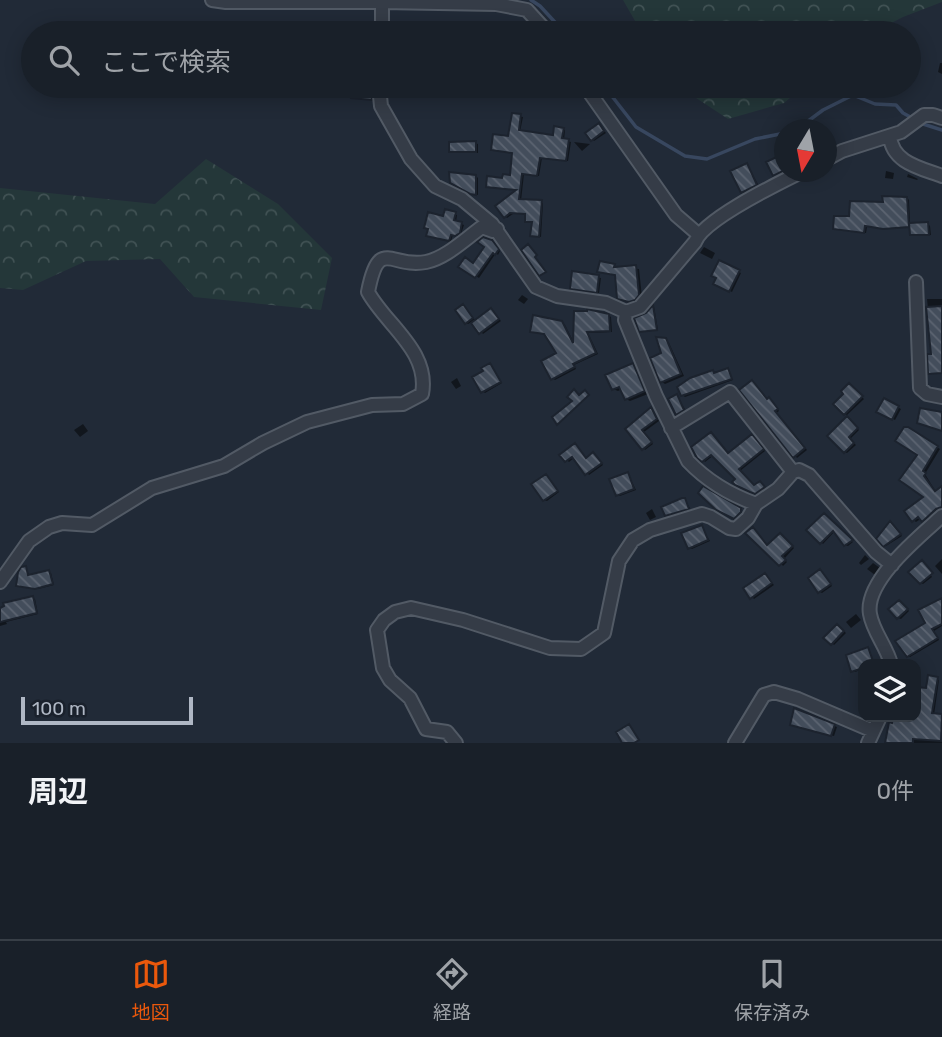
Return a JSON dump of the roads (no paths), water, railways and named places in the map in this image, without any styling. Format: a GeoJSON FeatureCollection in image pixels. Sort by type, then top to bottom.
{"type":"FeatureCollection","features":[{"type":"Feature","properties":{"kind":"street"},"geometry":{"type":"LineString","coordinates":[[212,0],[382,1],[516,7],[527,10],[537,21]]}},
{"type":"Feature","properties":{"kind":"street"},"geometry":{"type":"LineString","coordinates":[[382,1],[382,21]]}},
{"type":"Feature","properties":{"kind":"street"},"geometry":{"type":"LineString","coordinates":[[380,98],[381,106],[418,168],[435,186],[462,199],[496,229],[536,287],[557,296],[606,303],[626,312],[640,307],[695,243],[698,234],[725,214],[783,182]]}},
{"type":"Feature","properties":{"kind":"street"},"geometry":{"type":"LineString","coordinates":[[593,98],[676,215],[698,234]]}},
{"type":"Feature","properties":{"kind":"street"},"geometry":{"type":"LineString","coordinates":[[837,154],[890,136],[910,127],[928,114],[942,118]]}},
{"type":"Feature","properties":{"kind":"street"},"geometry":{"type":"LineString","coordinates":[[890,136],[892,148],[899,157],[942,176]]}},
{"type":"Feature","properties":{"kind":"street"},"geometry":{"type":"LineString","coordinates":[[0,582],[29,541],[49,527],[62,523],[92,524],[152,488],[224,466],[307,422],[372,405],[394,406],[415,400],[422,394],[424,384],[419,366],[405,340],[373,302],[368,292],[376,265],[380,259],[389,257],[416,263],[427,262],[444,255],[482,227],[493,231],[496,229]]}},
{"type":"Feature","properties":{"kind":"street"},"geometry":{"type":"LineString","coordinates":[[916,282],[920,388],[926,394],[942,397]]}},
{"type":"Feature","properties":{"kind":"street"},"geometry":{"type":"LineString","coordinates":[[626,312],[625,320],[642,365],[688,461],[700,473],[740,498],[756,504]]}},
{"type":"Feature","properties":{"kind":"street"},"geometry":{"type":"LineString","coordinates":[[671,428],[730,392],[793,472]]}},
{"type":"Feature","properties":{"kind":"street"},"geometry":{"type":"LineString","coordinates":[[456,743],[447,732],[426,729],[410,698],[390,680],[383,668],[377,630],[384,620],[395,612],[411,608],[463,620],[550,648],[581,649],[604,634],[619,561],[633,540],[650,530],[702,514],[736,529],[748,518],[756,504],[778,489],[793,472],[800,470],[809,475],[876,552],[892,565]]}},
{"type":"Feature","properties":{"kind":"street"},"geometry":{"type":"LineString","coordinates":[[889,659],[869,613],[873,593],[892,565],[942,516]]}},
{"type":"Feature","properties":{"kind":"street"},"geometry":{"type":"LineString","coordinates":[[735,743],[764,695],[775,692],[873,731]]}},
{"type":"Feature","properties":{"kind":"street"},"geometry":{"type":"LineString","coordinates":[[868,743],[878,722]]}},
{"type":"Feature","properties":{"kind":"waterway"},"geometry":{"type":"LineString","coordinates":[[531,0],[554,21]]}},
{"type":"Feature","properties":{"kind":"waterway"},"geometry":{"type":"LineString","coordinates":[[613,98],[636,127],[685,156],[707,159],[755,139],[774,135]]}},
{"type":"Feature","properties":{"kind":"waterway"},"geometry":{"type":"LineString","coordinates":[[811,119],[847,98]]}},
{"type":"Feature","properties":{"kind":"waterway"},"geometry":{"type":"LineString","coordinates":[[860,98],[875,104],[896,105],[914,119]]}},
{"type":"Feature","properties":{"kind":"waterway"},"geometry":{"type":"LineString","coordinates":[[920,123],[942,130]]}}]}
